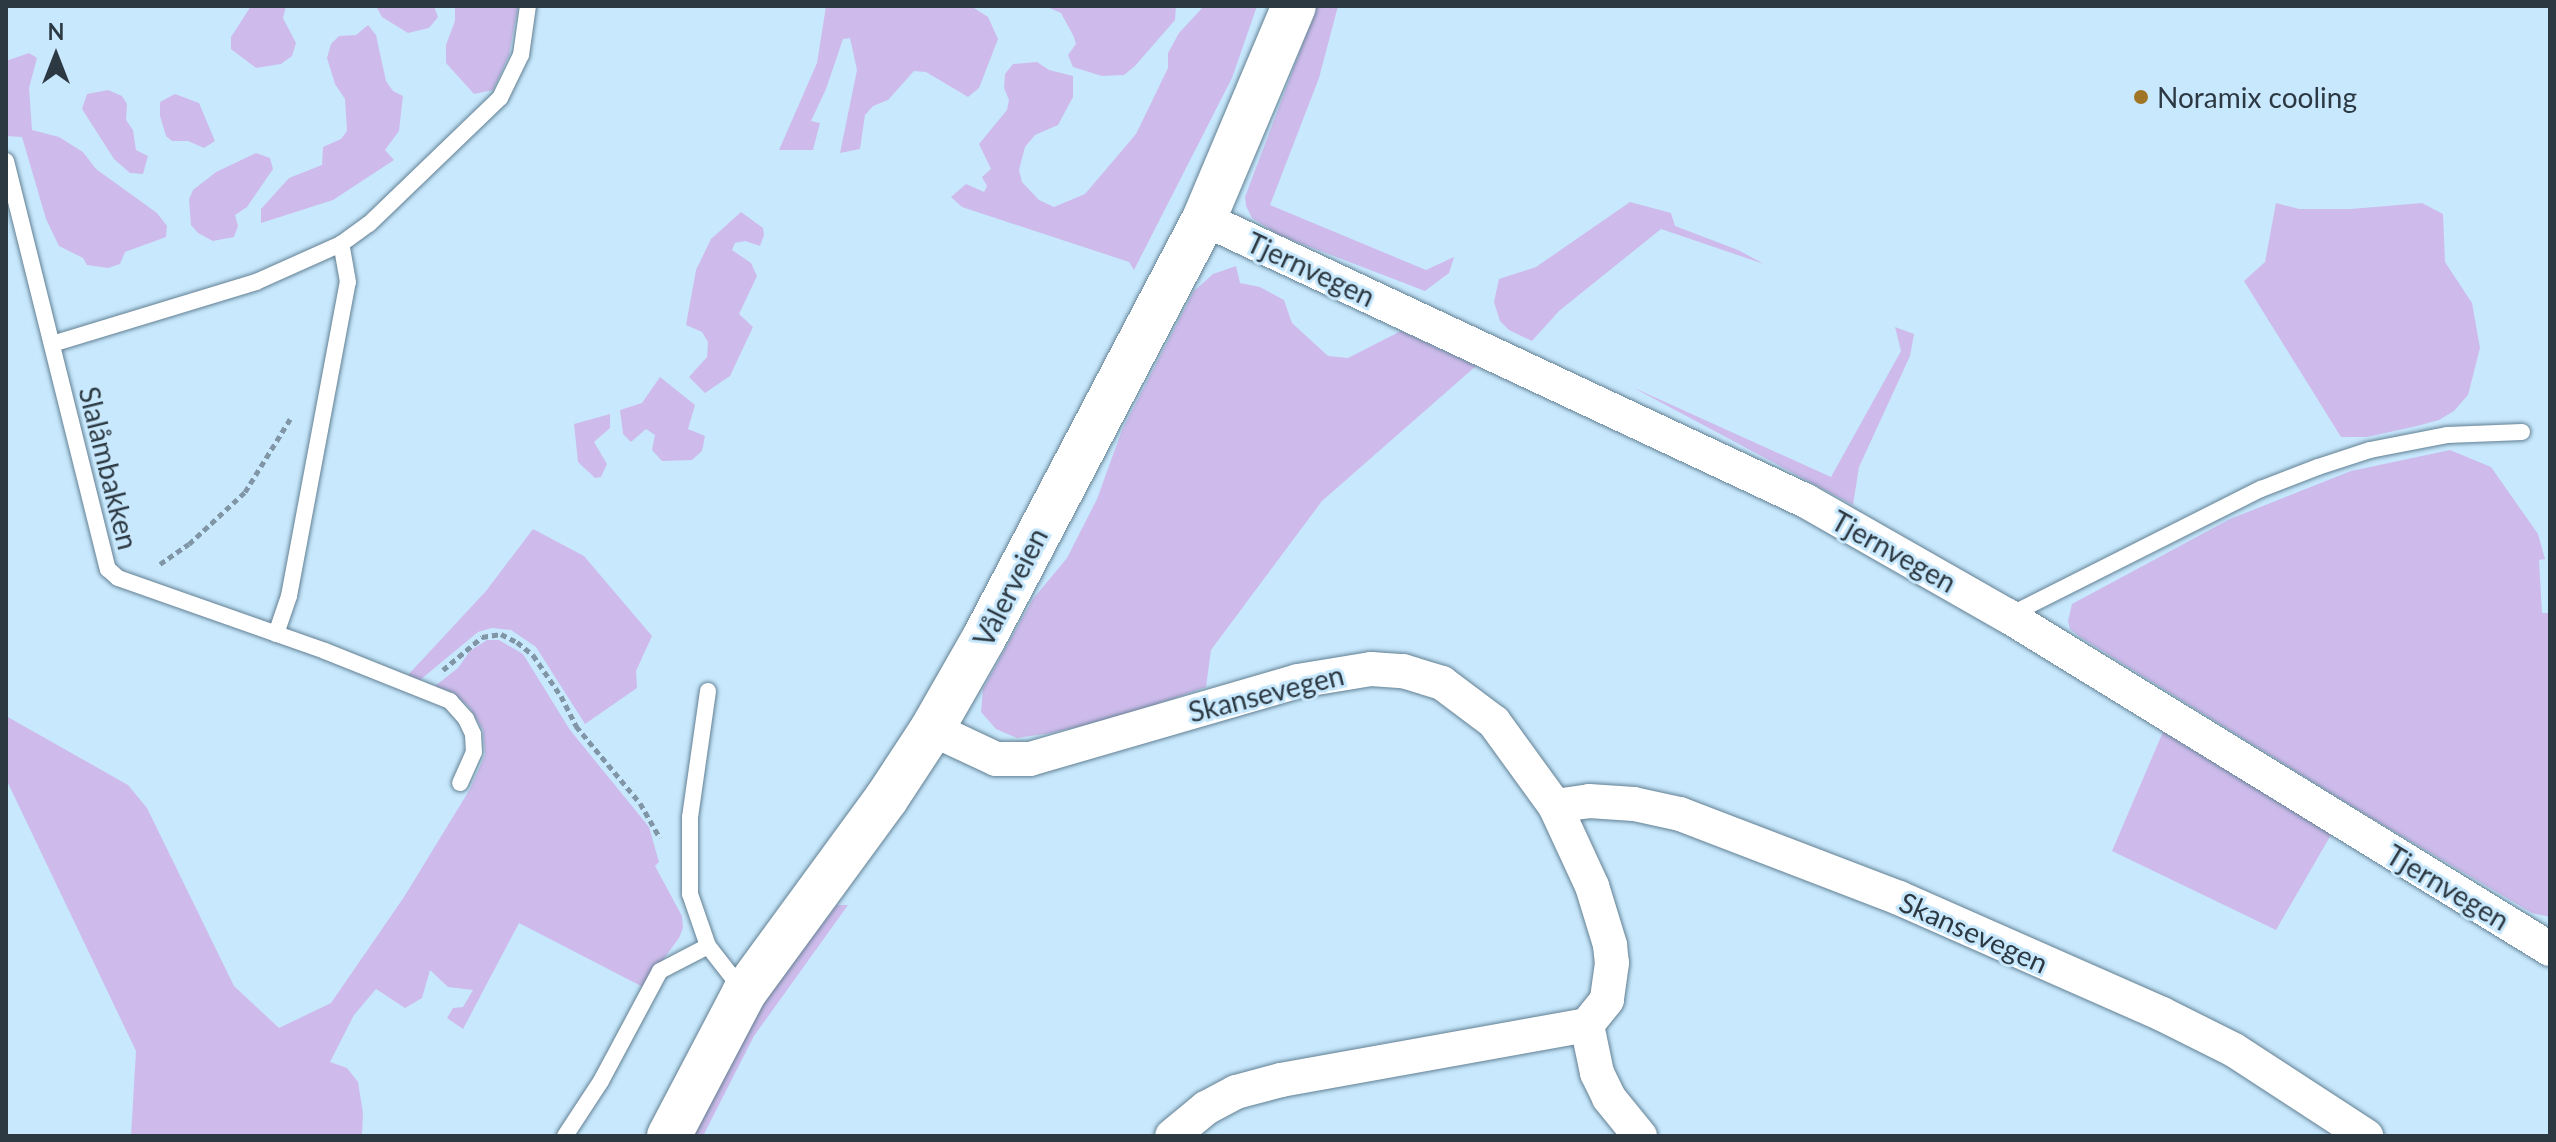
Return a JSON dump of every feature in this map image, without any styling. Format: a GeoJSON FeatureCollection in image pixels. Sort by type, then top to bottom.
{"type":"FeatureCollection","features":[{"type":"Feature","properties":{"kind":"street","name":"Vålerveien"},"geometry":{"type":"LineString","coordinates":[[669,1136],[744,993],[878,810],[932,729],[984,638],[1204,219],[1294,6]]}},
{"type":"Feature","properties":{"kind":"street","name":"Tjernvegen"},"geometry":{"type":"LineString","coordinates":[[1204,219],[1806,501],[2008,616],[2550,949]]}},
{"type":"Feature","properties":{"kind":"street","name":"Skansevegen"},"geometry":{"type":"LineString","coordinates":[[932,729],[996,759],[1030,759],[1298,681],[1371,669],[1403,671],[1442,683],[1494,722],[1555,806],[1592,886],[1610,945],[1612,963],[1607,1000],[1587,1025]]}},
{"type":"Feature","properties":{"kind":"street","name":"Skansevegen"},"geometry":{"type":"LineString","coordinates":[[1555,806],[1604,802],[1680,814],[1899,898],[2162,1014],[2234,1050],[2366,1136]]}},
{"type":"Feature","properties":{"kind":"street"},"geometry":{"type":"LineString","coordinates":[[1172,1136],[1206,1108],[1236,1092],[1281,1080],[1587,1025],[1597,1073],[1609,1098],[1640,1136]]}},
{"type":"Feature","properties":{"kind":"lane"},"geometry":{"type":"LineString","coordinates":[[52,344],[256,282],[341,244],[369,224],[500,98],[521,55],[528,6]]}},
{"type":"Feature","properties":{"kind":"lane","name":"Slalåmbakken"},"geometry":{"type":"LineString","coordinates":[[6,161],[100,550],[108,569],[118,578],[450,701],[470,727],[474,752],[460,783]]}},
{"type":"Feature","properties":{"kind":"lane"},"geometry":{"type":"LineString","coordinates":[[276,634],[289,596],[348,282],[341,244]]}},
{"type":"Feature","properties":{"kind":"lane"},"geometry":{"type":"LineString","coordinates":[[2008,616],[2261,489],[2318,467],[2370,450],[2447,435],[2522,432]]}},
{"type":"Feature","properties":{"kind":"lane"},"geometry":{"type":"LineString","coordinates":[[708,691],[690,818],[690,894],[708,946],[744,993]]}},
{"type":"Feature","properties":{"kind":"lane"},"geometry":{"type":"LineString","coordinates":[[565,1136],[601,1081],[660,971],[708,946]]}},
{"type":"Feature","properties":{"kind":"path"},"geometry":{"type":"LineString","coordinates":[[135,584],[226,512],[245,492],[281,438],[311,376],[331,379]]}},
{"type":"Feature","properties":{"kind":"path"},"geometry":{"type":"LineString","coordinates":[[424,692],[432,679],[482,637],[501,634],[517,642],[533,655],[593,751],[653,821],[671,871],[690,894]]}},
{"type":"Feature","properties":{"kind":"shaded area"},"geometry":{"type":"Polygon","coordinates":[[[251,6],[286,6],[283,18],[296,43],[292,56],[281,64],[256,68],[231,49],[231,37],[251,6]]]}},
{"type":"Feature","properties":{"kind":"shaded area"},"geometry":{"type":"Polygon","coordinates":[[[376,6],[434,6],[438,17],[429,28],[408,33],[382,17],[376,6]]]}},
{"type":"Feature","properties":{"kind":"shaded area"},"geometry":{"type":"Polygon","coordinates":[[[455,6],[518,6],[509,55],[493,90],[474,94],[446,63],[446,45],[455,21],[455,6]]]}},
{"type":"Feature","properties":{"kind":"shaded area"},"geometry":{"type":"Polygon","coordinates":[[[826,6],[971,6],[988,17],[998,39],[979,88],[968,97],[926,72],[914,71],[888,100],[873,106],[865,115],[860,149],[840,153],[857,70],[850,38],[843,39],[811,121],[820,123],[813,150],[779,150],[817,63],[826,6]]]}},
{"type":"Feature","properties":{"kind":"shaded area"},"geometry":{"type":"Polygon","coordinates":[[[1045,6],[1176,6],[1175,20],[1135,66],[1124,75],[1102,76],[1073,67],[1068,55],[1076,44],[1074,37],[1061,13],[1045,6]]]}},
{"type":"Feature","properties":{"kind":"shaded area"},"geometry":{"type":"Polygon","coordinates":[[[1204,6],[1257,6],[1232,78],[1134,270],[1129,262],[962,207],[951,197],[966,184],[984,192],[987,186],[982,177],[991,169],[979,144],[1007,110],[1009,100],[1004,88],[1005,74],[1013,64],[1037,62],[1049,70],[1073,76],[1073,97],[1058,125],[1035,135],[1025,147],[1019,170],[1022,182],[1039,200],[1054,207],[1085,194],[1136,134],[1168,68],[1168,53],[1179,33],[1204,6]]]}},
{"type":"Feature","properties":{"kind":"shaded area"},"geometry":{"type":"Polygon","coordinates":[[[1317,6],[1338,6],[1319,78],[1270,205],[1426,270],[1454,257],[1449,273],[1425,291],[1279,235],[1252,218],[1246,206],[1245,197],[1317,6]]]}},
{"type":"Feature","properties":{"kind":"shaded area"},"geometry":{"type":"Polygon","coordinates":[[[368,25],[376,35],[386,81],[393,91],[403,96],[399,131],[385,150],[394,160],[333,200],[261,223],[261,209],[289,178],[322,165],[323,147],[341,139],[347,131],[345,99],[335,84],[327,58],[331,44],[339,36],[356,35],[368,25]]]}},
{"type":"Feature","properties":{"kind":"shaded area"},"geometry":{"type":"Polygon","coordinates":[[[29,53],[37,58],[29,88],[32,130],[59,137],[83,152],[96,169],[157,213],[167,226],[166,237],[125,252],[120,264],[108,268],[87,265],[83,258],[59,246],[46,219],[22,137],[6,136],[6,61],[29,53]]]}},
{"type":"Feature","properties":{"kind":"shaded area"},"geometry":{"type":"Polygon","coordinates":[[[108,90],[122,96],[127,104],[126,120],[133,130],[136,150],[148,156],[143,174],[130,173],[114,159],[82,109],[87,94],[108,90]]]}},
{"type":"Feature","properties":{"kind":"shaded area"},"geometry":{"type":"Polygon","coordinates":[[[175,94],[199,103],[215,141],[204,148],[188,141],[172,141],[166,136],[160,116],[160,102],[175,94]]]}},
{"type":"Feature","properties":{"kind":"shaded area"},"geometry":{"type":"Polygon","coordinates":[[[256,153],[270,158],[273,169],[247,207],[235,215],[238,226],[234,237],[213,241],[198,233],[191,225],[189,199],[193,190],[216,172],[256,153]]]}},
{"type":"Feature","properties":{"kind":"shaded area"},"geometry":{"type":"Polygon","coordinates":[[[1630,202],[1671,213],[1675,226],[1738,250],[1764,264],[1661,229],[1559,311],[1532,341],[1509,330],[1500,321],[1494,302],[1499,279],[1536,267],[1630,202]]]}},
{"type":"Feature","properties":{"kind":"shaded area"},"geometry":{"type":"Polygon","coordinates":[[[2276,203],[2299,209],[2351,209],[2422,203],[2443,214],[2445,262],[2472,303],[2480,348],[2468,395],[2454,411],[2439,420],[2417,426],[2367,437],[2341,437],[2244,281],[2265,262],[2276,203]]]}},
{"type":"Feature","properties":{"kind":"shaded area"},"geometry":{"type":"Polygon","coordinates":[[[741,212],[763,228],[764,235],[760,246],[745,241],[735,243],[732,250],[751,263],[757,276],[739,314],[753,327],[730,376],[705,393],[689,377],[707,357],[708,342],[702,332],[686,325],[696,270],[711,239],[741,212]]]}},
{"type":"Feature","properties":{"kind":"shaded area"},"geometry":{"type":"Polygon","coordinates":[[[1236,266],[1240,283],[1260,287],[1284,300],[1292,323],[1328,356],[1348,358],[1401,331],[1476,366],[1322,501],[1211,650],[1206,687],[1123,716],[1051,733],[1017,738],[996,729],[981,712],[983,689],[1033,599],[1067,558],[1097,499],[1122,430],[1194,291],[1213,274],[1236,266]]]}},
{"type":"Feature","properties":{"kind":"shaded area"},"geometry":{"type":"Polygon","coordinates":[[[1895,327],[1914,334],[1910,356],[1859,467],[1853,505],[1632,387],[1831,477],[1901,351],[1895,327]]]}},
{"type":"Feature","properties":{"kind":"shaded area"},"geometry":{"type":"Polygon","coordinates":[[[660,377],[695,405],[688,429],[705,436],[702,451],[692,460],[662,461],[652,450],[655,435],[646,429],[631,442],[623,434],[620,410],[642,403],[660,377]]]}},
{"type":"Feature","properties":{"kind":"shaded area"},"geometry":{"type":"Polygon","coordinates":[[[610,414],[610,428],[594,442],[607,464],[601,477],[595,478],[578,462],[574,424],[610,414]]]}},
{"type":"Feature","properties":{"kind":"shaded area"},"geometry":{"type":"Polygon","coordinates":[[[2450,450],[2491,467],[2538,534],[2545,559],[2539,560],[2542,613],[2550,613],[2550,917],[2532,913],[2360,811],[2080,637],[2070,629],[2068,621],[2072,604],[2230,519],[2351,471],[2450,450]]]}},
{"type":"Feature","properties":{"kind":"shaded area"},"geometry":{"type":"Polygon","coordinates":[[[533,529],[584,556],[652,636],[636,671],[637,688],[585,724],[536,647],[511,630],[492,628],[478,632],[420,680],[408,675],[486,591],[533,529]]]}},
{"type":"Feature","properties":{"kind":"shaded area"},"geometry":{"type":"Polygon","coordinates":[[[487,640],[499,640],[523,654],[570,730],[649,827],[659,862],[655,866],[682,916],[683,928],[679,938],[643,987],[519,923],[463,1029],[447,1018],[453,1008],[463,1007],[473,990],[448,987],[430,970],[422,998],[405,1008],[376,989],[354,1015],[330,1062],[347,1068],[358,1082],[363,1113],[362,1136],[131,1136],[136,1051],[6,779],[6,716],[128,785],[147,808],[234,986],[279,1028],[331,1003],[404,897],[470,789],[485,755],[483,730],[470,708],[454,693],[435,686],[458,668],[470,651],[487,640]]]}},
{"type":"Feature","properties":{"kind":"shaded area"},"geometry":{"type":"Polygon","coordinates":[[[2163,732],[2332,833],[2276,930],[2112,851],[2163,732]]]}},
{"type":"Feature","properties":{"kind":"shaded area"},"geometry":{"type":"Polygon","coordinates":[[[837,905],[848,905],[754,1036],[703,1136],[691,1136],[733,1053],[772,990],[837,905]]]}},
{"type":"Feature","properties":{"kind":"place","name":"Noramix cooling"},"geometry":{"type":"Point","coordinates":[2141,97]}}]}
